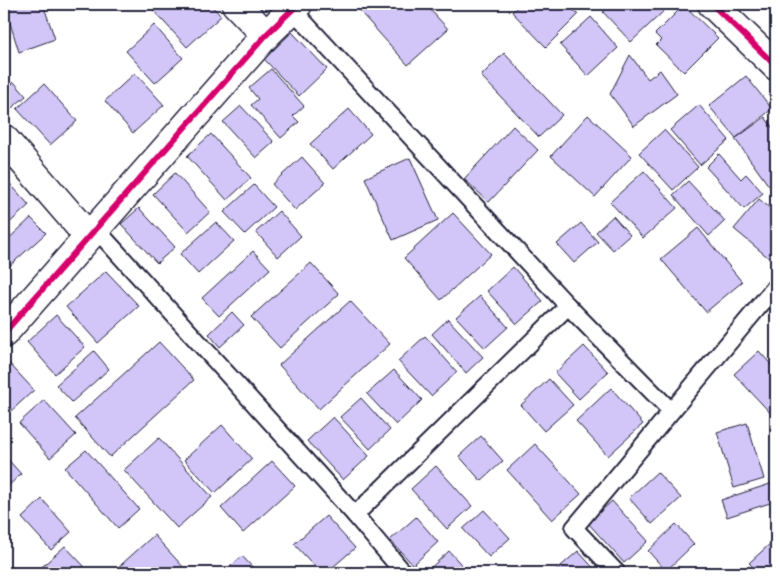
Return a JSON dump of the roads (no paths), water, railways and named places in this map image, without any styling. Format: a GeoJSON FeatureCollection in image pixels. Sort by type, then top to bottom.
{"type":"FeatureCollection","features":[{"type":"Feature","properties":{"kind":"street"},"geometry":{"type":"LineString","coordinates":[[236,4],[266,35]]}},
{"type":"Feature","properties":{"kind":"street"},"geometry":{"type":"LineString","coordinates":[[712,4],[776,66]]}},
{"type":"Feature","properties":{"kind":"street"},"geometry":{"type":"LineString","coordinates":[[4,334],[266,35],[295,6]]}},
{"type":"Feature","properties":{"kind":"street"},"geometry":{"type":"LineString","coordinates":[[4,139],[92,232]]}},
{"type":"Feature","properties":{"kind":"lane"},"geometry":{"type":"LineString","coordinates":[[295,6],[568,306],[671,411]]}},
{"type":"Feature","properties":{"kind":"lane"},"geometry":{"type":"LineString","coordinates":[[92,232],[355,515],[404,573]]}},
{"type":"Feature","properties":{"kind":"lane"},"geometry":{"type":"LineString","coordinates":[[617,573],[574,528],[776,286]]}},
{"type":"Feature","properties":{"kind":"lane"},"geometry":{"type":"LineString","coordinates":[[355,515],[568,306]]}}]}
